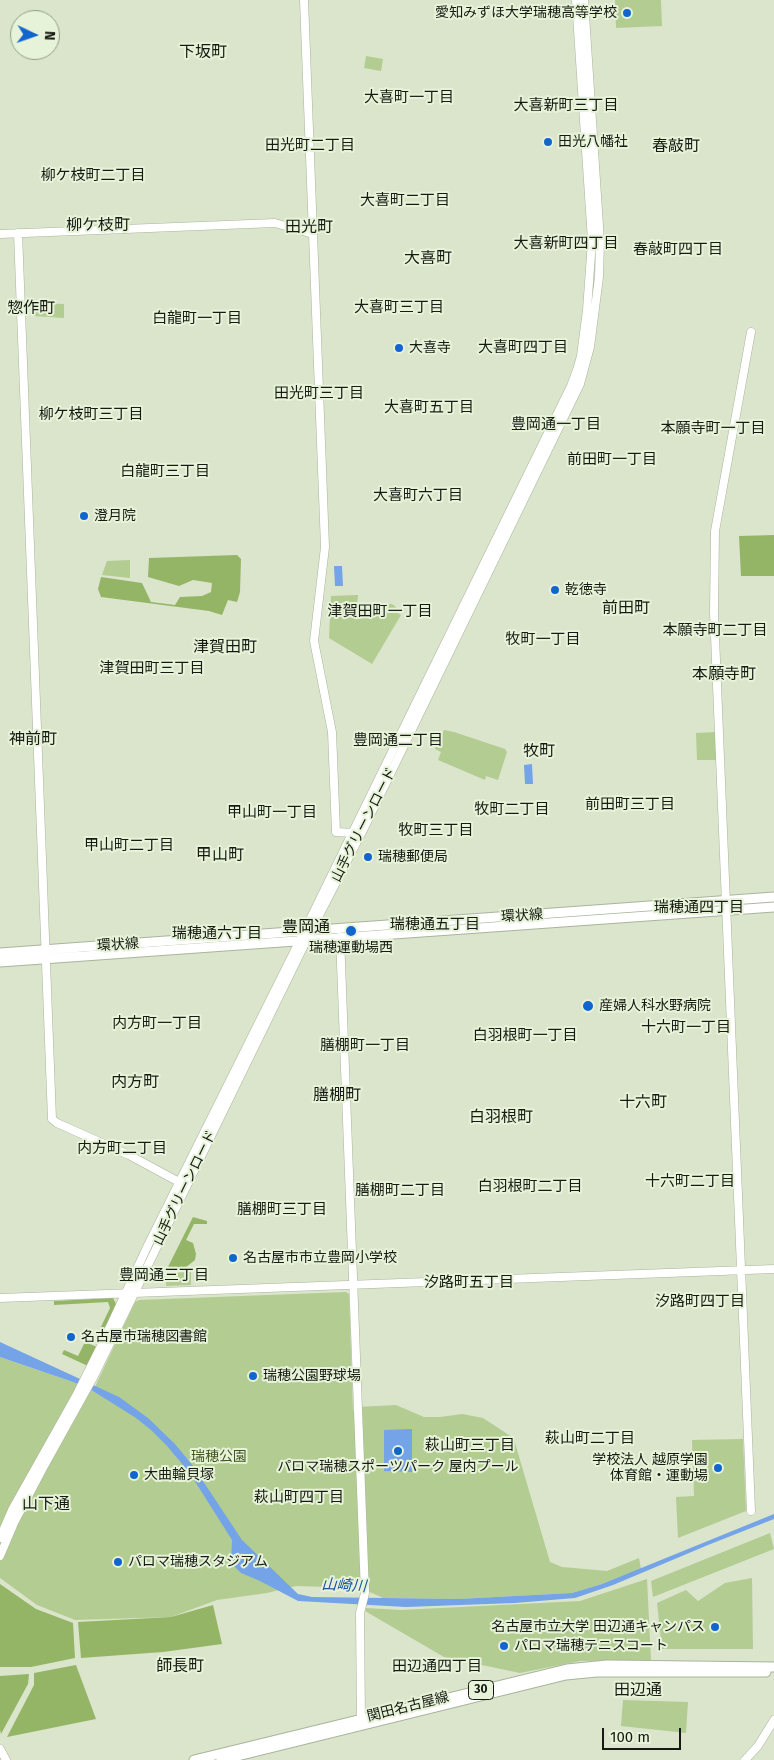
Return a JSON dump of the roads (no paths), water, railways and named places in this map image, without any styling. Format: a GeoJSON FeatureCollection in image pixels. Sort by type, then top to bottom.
{"type":"FeatureCollection","features":[{"type":"Feature","properties":{"kind":"main road","name":"環状線"},"geometry":{"type":"LineString","coordinates":[[0,953],[46,954],[303,941],[727,905],[774,897]]}},
{"type":"Feature","properties":{"kind":"main road","name":"環状線"},"geometry":{"type":"LineString","coordinates":[[0,962],[46,954],[307,931],[727,905],[774,907]]}},
{"type":"Feature","properties":{"kind":"main road","name":"関田名古屋線"},"geometry":{"type":"LineString","coordinates":[[221,1760],[567,1669],[586,1666],[774,1666]]}},
{"type":"Feature","properties":{"kind":"main road","name":"関田名古屋線"},"geometry":{"type":"LineString","coordinates":[[360,1723],[566,1675],[586,1673],[774,1672]]}},
{"type":"Feature","properties":{"kind":"main road","name":"関田名古屋線"},"geometry":{"type":"LineString","coordinates":[[194,1760],[244,1754]]}},
{"type":"Feature","properties":{"kind":"street"},"geometry":{"type":"LineString","coordinates":[[304,0],[324,548],[314,641],[332,732],[336,832],[351,834],[363,830]]}},
{"type":"Feature","properties":{"kind":"street","name":"山手グリーンロード"},"geometry":{"type":"LineString","coordinates":[[0,1538],[12,1510],[91,1374],[303,941],[351,834],[571,386],[581,356],[587,310],[592,241],[576,0]]}},
{"type":"Feature","properties":{"kind":"street","name":"山手グリーンロード"},"geometry":{"type":"LineString","coordinates":[[307,931],[363,830],[580,384],[590,347],[599,276],[600,241],[584,0]]}},
{"type":"Feature","properties":{"kind":"street"},"geometry":{"type":"LineString","coordinates":[[0,234],[275,222],[313,234]]}},
{"type":"Feature","properties":{"kind":"street"},"geometry":{"type":"LineString","coordinates":[[18,233],[52,1119],[57,1123],[129,1155],[179,1182]]}},
{"type":"Feature","properties":{"kind":"street"},"geometry":{"type":"LineString","coordinates":[[751,332],[715,531],[714,612],[751,1511]]}},
{"type":"Feature","properties":{"kind":"street"},"geometry":{"type":"LineString","coordinates":[[340,937],[364,1595],[360,1611],[360,1723]]}},
{"type":"Feature","properties":{"kind":"street","name":"山手グリーンロード"},"geometry":{"type":"LineString","coordinates":[[129,1294],[179,1182],[303,941]]}},
{"type":"Feature","properties":{"kind":"street"},"geometry":{"type":"LineString","coordinates":[[0,1298],[774,1270]]}},
{"type":"Feature","properties":{"kind":"street","name":"山手グリーンロード"},"geometry":{"type":"LineString","coordinates":[[0,1556],[14,1523],[80,1394]]}},
{"type":"Feature","properties":{"kind":"street"},"geometry":{"type":"LineString","coordinates":[[745,1760],[758,1746],[774,1720]]}},
{"type":"Feature","properties":{"kind":"street"},"geometry":{"type":"LineString","coordinates":[[0,1749],[6,1760]]}},
{"type":"Feature","properties":{"kind":"water"},"geometry":{"type":"Polygon","coordinates":[[[334,566],[342,566],[343,586],[335,586],[334,566]]]}},
{"type":"Feature","properties":{"kind":"water"},"geometry":{"type":"Polygon","coordinates":[[[532,764],[533,784],[525,784],[524,765],[532,764]]]}},
{"type":"Feature","properties":{"kind":"water","name":"山崎川"},"geometry":{"type":"Polygon","coordinates":[[[0,1342],[119,1397],[148,1418],[175,1444],[193,1466],[242,1540],[298,1594],[312,1597],[458,1599],[572,1593],[602,1584],[774,1514],[774,1519],[613,1585],[575,1598],[515,1603],[406,1607],[298,1601],[241,1573],[231,1563],[232,1540],[189,1472],[151,1430],[136,1418],[93,1391],[73,1382],[0,1357],[0,1342]]]}},
{"type":"Feature","properties":{"kind":"water","name":"パロマ瑞穂スポーツパーク 屋内プール"},"geometry":{"type":"Polygon","coordinates":[[[412,1429],[412,1472],[384,1471],[384,1430],[412,1429]]]}},
{"type":"Feature","properties":{"kind":"place","name":"愛知みずほ大学瑞穂高等学校"},"geometry":{"type":"Point","coordinates":[627,13]}},
{"type":"Feature","properties":{"kind":"place","name":"田光八幡社"},"geometry":{"type":"Point","coordinates":[548,142]}},
{"type":"Feature","properties":{"kind":"place","name":"大喜寺"},"geometry":{"type":"Point","coordinates":[399,348]}},
{"type":"Feature","properties":{"kind":"place","name":"澄月院"},"geometry":{"type":"Point","coordinates":[84,516]}},
{"type":"Feature","properties":{"kind":"place","name":"乾徳寺"},"geometry":{"type":"Point","coordinates":[555,590]}},
{"type":"Feature","properties":{"kind":"place","name":"瑞穂郵便局"},"geometry":{"type":"Point","coordinates":[368,857]}},
{"type":"Feature","properties":{"kind":"place","name":"瑞穂運動場西"},"geometry":{"type":"Point","coordinates":[351,931]}},
{"type":"Feature","properties":{"kind":"place","name":"産婦人科水野病院"},"geometry":{"type":"Point","coordinates":[588,1006]}},
{"type":"Feature","properties":{"kind":"place","name":"名古屋市市立豊岡小学校"},"geometry":{"type":"Point","coordinates":[233,1258]}},
{"type":"Feature","properties":{"kind":"place","name":"名古屋市瑞穂図書館"},"geometry":{"type":"Point","coordinates":[71,1337]}},
{"type":"Feature","properties":{"kind":"place","name":"瑞穂公園野球場"},"geometry":{"type":"Point","coordinates":[253,1376]}},
{"type":"Feature","properties":{"kind":"place","name":"パロマ瑞穂スポーツパーク 屋内プール"},"geometry":{"type":"Point","coordinates":[398,1451]}},
{"type":"Feature","properties":{"kind":"place","name":"学校法人 越原学園 体育館・運動場"},"geometry":{"type":"Point","coordinates":[718,1468]}},
{"type":"Feature","properties":{"kind":"place","name":"大曲輪貝塚"},"geometry":{"type":"Point","coordinates":[134,1475]}},
{"type":"Feature","properties":{"kind":"place","name":"パロマ瑞穂スタジアム"},"geometry":{"type":"Point","coordinates":[118,1562]}},
{"type":"Feature","properties":{"kind":"place","name":"名古屋市立大学 田辺通キャンパス"},"geometry":{"type":"Point","coordinates":[715,1627]}},
{"type":"Feature","properties":{"kind":"place","name":"パロマ瑞穂テニスコート"},"geometry":{"type":"Point","coordinates":[504,1646]}},
{"type":"Feature","properties":{"kind":"district","name":"下坂町"},"geometry":{"type":"Point","coordinates":[203,53]}},
{"type":"Feature","properties":{"kind":"district","name":"大喜町一丁目"},"geometry":{"type":"Point","coordinates":[409,98]}},
{"type":"Feature","properties":{"kind":"district","name":"大喜新町三丁目"},"geometry":{"type":"Point","coordinates":[566,106]}},
{"type":"Feature","properties":{"kind":"district","name":"田光町二丁目"},"geometry":{"type":"Point","coordinates":[310,146]}},
{"type":"Feature","properties":{"kind":"district","name":"春敲町"},"geometry":{"type":"Point","coordinates":[676,147]}},
{"type":"Feature","properties":{"kind":"district","name":"柳ケ枝町二丁目"},"geometry":{"type":"Point","coordinates":[93,176]}},
{"type":"Feature","properties":{"kind":"district","name":"大喜町二丁目"},"geometry":{"type":"Point","coordinates":[405,201]}},
{"type":"Feature","properties":{"kind":"district","name":"柳ケ枝町"},"geometry":{"type":"Point","coordinates":[98,226]}},
{"type":"Feature","properties":{"kind":"district","name":"田光町"},"geometry":{"type":"Point","coordinates":[309,228]}},
{"type":"Feature","properties":{"kind":"district","name":"大喜新町四丁目"},"geometry":{"type":"Point","coordinates":[566,244]}},
{"type":"Feature","properties":{"kind":"district","name":"春敲町四丁目"},"geometry":{"type":"Point","coordinates":[678,250]}},
{"type":"Feature","properties":{"kind":"district","name":"大喜町"},"geometry":{"type":"Point","coordinates":[428,259]}},
{"type":"Feature","properties":{"kind":"district","name":"大喜町三丁目"},"geometry":{"type":"Point","coordinates":[399,308]}},
{"type":"Feature","properties":{"kind":"district","name":"惣作町"},"geometry":{"type":"Point","coordinates":[31,309]}},
{"type":"Feature","properties":{"kind":"district","name":"白龍町一丁目"},"geometry":{"type":"Point","coordinates":[197,319]}},
{"type":"Feature","properties":{"kind":"district","name":"大喜町四丁目"},"geometry":{"type":"Point","coordinates":[523,348]}},
{"type":"Feature","properties":{"kind":"district","name":"田光町三丁目"},"geometry":{"type":"Point","coordinates":[319,394]}},
{"type":"Feature","properties":{"kind":"district","name":"大喜町五丁目"},"geometry":{"type":"Point","coordinates":[429,408]}},
{"type":"Feature","properties":{"kind":"district","name":"柳ケ枝町三丁目"},"geometry":{"type":"Point","coordinates":[91,415]}},
{"type":"Feature","properties":{"kind":"district","name":"豊岡通一丁目"},"geometry":{"type":"Point","coordinates":[556,425]}},
{"type":"Feature","properties":{"kind":"district","name":"本願寺町一丁目"},"geometry":{"type":"Point","coordinates":[713,429]}},
{"type":"Feature","properties":{"kind":"district","name":"前田町一丁目"},"geometry":{"type":"Point","coordinates":[612,460]}},
{"type":"Feature","properties":{"kind":"district","name":"白龍町三丁目"},"geometry":{"type":"Point","coordinates":[165,472]}},
{"type":"Feature","properties":{"kind":"district","name":"大喜町六丁目"},"geometry":{"type":"Point","coordinates":[418,496]}},
{"type":"Feature","properties":{"kind":"district","name":"前田町"},"geometry":{"type":"Point","coordinates":[626,609]}},
{"type":"Feature","properties":{"kind":"district","name":"津賀田町一丁目"},"geometry":{"type":"Point","coordinates":[380,612]}},
{"type":"Feature","properties":{"kind":"district","name":"本願寺町二丁目"},"geometry":{"type":"Point","coordinates":[715,631]}},
{"type":"Feature","properties":{"kind":"district","name":"牧町一丁目"},"geometry":{"type":"Point","coordinates":[543,640]}},
{"type":"Feature","properties":{"kind":"district","name":"津賀田町"},"geometry":{"type":"Point","coordinates":[225,648]}},
{"type":"Feature","properties":{"kind":"district","name":"津賀田町三丁目"},"geometry":{"type":"Point","coordinates":[152,669]}},
{"type":"Feature","properties":{"kind":"district","name":"本願寺町"},"geometry":{"type":"Point","coordinates":[724,675]}},
{"type":"Feature","properties":{"kind":"district","name":"神前町"},"geometry":{"type":"Point","coordinates":[33,740]}},
{"type":"Feature","properties":{"kind":"district","name":"豊岡通二丁目"},"geometry":{"type":"Point","coordinates":[398,741]}},
{"type":"Feature","properties":{"kind":"district","name":"牧町"},"geometry":{"type":"Point","coordinates":[539,752]}},
{"type":"Feature","properties":{"kind":"district","name":"前田町三丁目"},"geometry":{"type":"Point","coordinates":[630,805]}},
{"type":"Feature","properties":{"kind":"district","name":"牧町二丁目"},"geometry":{"type":"Point","coordinates":[512,810]}},
{"type":"Feature","properties":{"kind":"district","name":"甲山町一丁目"},"geometry":{"type":"Point","coordinates":[272,813]}},
{"type":"Feature","properties":{"kind":"district","name":"牧町三丁目"},"geometry":{"type":"Point","coordinates":[436,831]}},
{"type":"Feature","properties":{"kind":"district","name":"甲山町二丁目"},"geometry":{"type":"Point","coordinates":[129,846]}},
{"type":"Feature","properties":{"kind":"district","name":"甲山町"},"geometry":{"type":"Point","coordinates":[220,856]}},
{"type":"Feature","properties":{"kind":"district","name":"瑞穂通四丁目"},"geometry":{"type":"Point","coordinates":[699,908]}},
{"type":"Feature","properties":{"kind":"district","name":"瑞穂通五丁目"},"geometry":{"type":"Point","coordinates":[435,925]}},
{"type":"Feature","properties":{"kind":"district","name":"豊岡通"},"geometry":{"type":"Point","coordinates":[306,928]}},
{"type":"Feature","properties":{"kind":"district","name":"瑞穂通六丁目"},"geometry":{"type":"Point","coordinates":[217,934]}},
{"type":"Feature","properties":{"kind":"district","name":"内方町一丁目"},"geometry":{"type":"Point","coordinates":[157,1024]}},
{"type":"Feature","properties":{"kind":"district","name":"十六町一丁目"},"geometry":{"type":"Point","coordinates":[686,1028]}},
{"type":"Feature","properties":{"kind":"district","name":"白羽根町一丁目"},"geometry":{"type":"Point","coordinates":[525,1036]}},
{"type":"Feature","properties":{"kind":"district","name":"膳棚町一丁目"},"geometry":{"type":"Point","coordinates":[365,1046]}},
{"type":"Feature","properties":{"kind":"district","name":"内方町"},"geometry":{"type":"Point","coordinates":[135,1083]}},
{"type":"Feature","properties":{"kind":"district","name":"膳棚町"},"geometry":{"type":"Point","coordinates":[337,1096]}},
{"type":"Feature","properties":{"kind":"district","name":"十六町"},"geometry":{"type":"Point","coordinates":[643,1103]}},
{"type":"Feature","properties":{"kind":"district","name":"白羽根町"},"geometry":{"type":"Point","coordinates":[501,1118]}},
{"type":"Feature","properties":{"kind":"district","name":"内方町二丁目"},"geometry":{"type":"Point","coordinates":[122,1149]}},
{"type":"Feature","properties":{"kind":"district","name":"十六町二丁目"},"geometry":{"type":"Point","coordinates":[690,1182]}},
{"type":"Feature","properties":{"kind":"district","name":"白羽根町二丁目"},"geometry":{"type":"Point","coordinates":[530,1187]}},
{"type":"Feature","properties":{"kind":"district","name":"膳棚町二丁目"},"geometry":{"type":"Point","coordinates":[400,1191]}},
{"type":"Feature","properties":{"kind":"district","name":"膳棚町三丁目"},"geometry":{"type":"Point","coordinates":[282,1210]}},
{"type":"Feature","properties":{"kind":"district","name":"豊岡通三丁目"},"geometry":{"type":"Point","coordinates":[164,1276]}},
{"type":"Feature","properties":{"kind":"district","name":"汐路町五丁目"},"geometry":{"type":"Point","coordinates":[469,1283]}},
{"type":"Feature","properties":{"kind":"district","name":"汐路町四丁目"},"geometry":{"type":"Point","coordinates":[700,1302]}},
{"type":"Feature","properties":{"kind":"district","name":"萩山町二丁目"},"geometry":{"type":"Point","coordinates":[590,1439]}},
{"type":"Feature","properties":{"kind":"district","name":"萩山町三丁目"},"geometry":{"type":"Point","coordinates":[470,1446]}},
{"type":"Feature","properties":{"kind":"district","name":"萩山町四丁目"},"geometry":{"type":"Point","coordinates":[299,1498]}},
{"type":"Feature","properties":{"kind":"district","name":"山下通"},"geometry":{"type":"Point","coordinates":[46,1505]}},
{"type":"Feature","properties":{"kind":"district","name":"師長町"},"geometry":{"type":"Point","coordinates":[180,1667]}},
{"type":"Feature","properties":{"kind":"district","name":"田辺通四丁目"},"geometry":{"type":"Point","coordinates":[437,1667]}},
{"type":"Feature","properties":{"kind":"district","name":"田辺通"},"geometry":{"type":"Point","coordinates":[638,1691]}},
{"type":"Feature","properties":{"kind":"park label","name":"瑞穂公園"},"geometry":{"type":"Point","coordinates":[219,1457]}}]}
